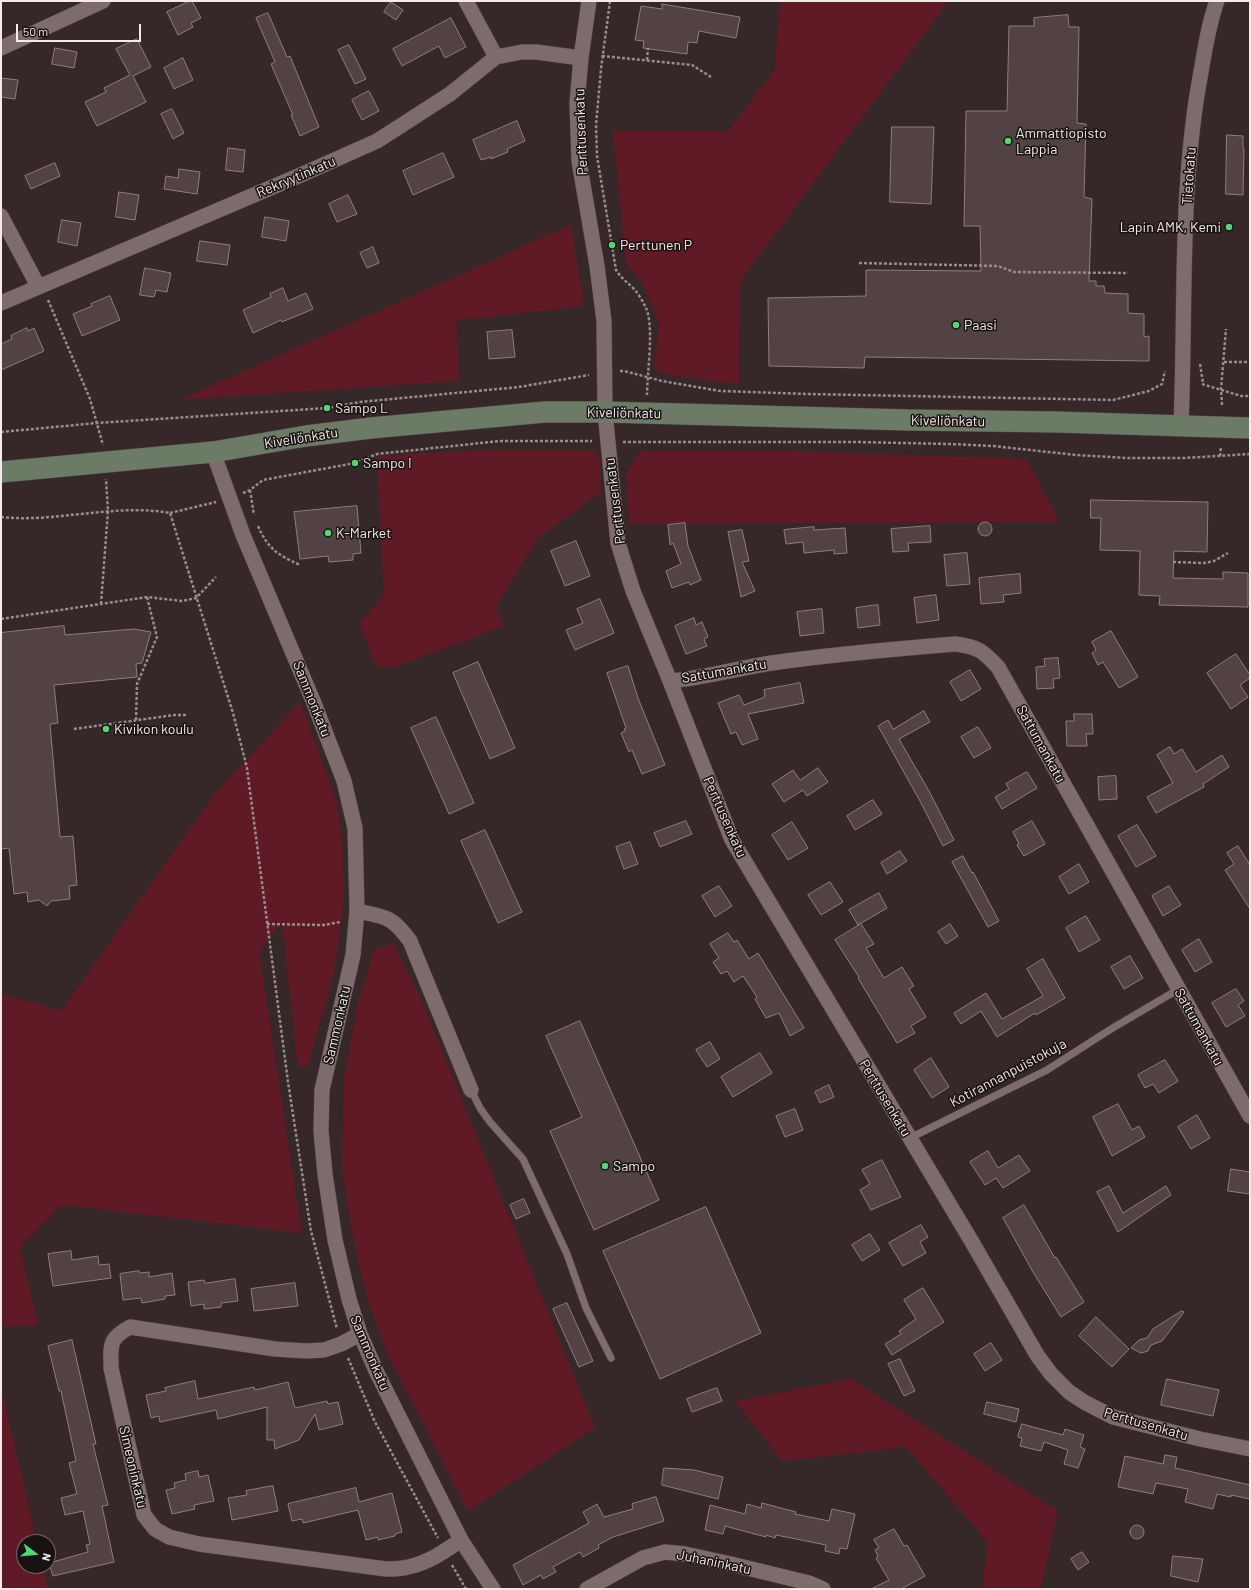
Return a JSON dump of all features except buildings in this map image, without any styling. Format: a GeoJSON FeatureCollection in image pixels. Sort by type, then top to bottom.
{"type":"FeatureCollection","features":[{"type":"Feature","properties":{"kind":"main road","name":"Kiveliönkatu"},"geometry":{"type":"LineString","coordinates":[[1,472],[213,452],[306,436],[379,427],[545,412],[605,412],[885,420],[1181,425],[1250,428]]}},
{"type":"Feature","properties":{"kind":"street"},"geometry":{"type":"LineString","coordinates":[[1,48],[103,1]]}},
{"type":"Feature","properties":{"kind":"street"},"geometry":{"type":"LineString","coordinates":[[466,1],[496,57]]}},
{"type":"Feature","properties":{"kind":"street","name":"Perttusenkatu"},"geometry":{"type":"LineString","coordinates":[[590,1],[581,58],[577,103],[579,160],[598,266],[604,320],[605,412],[618,544],[633,592],[670,681],[732,840],[972,1242],[1037,1355],[1058,1382],[1084,1402],[1113,1417],[1200,1439],[1250,1449]]}},
{"type":"Feature","properties":{"kind":"street","name":"Tietokatu"},"geometry":{"type":"LineString","coordinates":[[1181,425],[1188,168],[1196,96],[1204,52],[1217,1]]}},
{"type":"Feature","properties":{"kind":"street","name":"Rekryytinkatu"},"geometry":{"type":"LineString","coordinates":[[1,302],[303,174],[377,141],[450,94],[496,57],[510,54],[536,52],[581,58]]}},
{"type":"Feature","properties":{"kind":"street"},"geometry":{"type":"LineString","coordinates":[[1,216],[40,285]]}},
{"type":"Feature","properties":{"kind":"street","name":"Sammonkatu"},"geometry":{"type":"LineString","coordinates":[[213,452],[229,499],[314,703],[344,781],[355,828],[357,915],[353,955],[322,1090],[321,1131],[325,1174],[335,1240],[349,1299],[360,1334],[377,1373],[461,1540],[493,1589]]}},
{"type":"Feature","properties":{"kind":"street","name":"Sattumankatu"},"geometry":{"type":"LineString","coordinates":[[670,681],[692,679],[760,664],[837,654],[955,644],[972,646],[984,652],[998,667],[1250,1116]]}},
{"type":"Feature","properties":{"kind":"street"},"geometry":{"type":"LineString","coordinates":[[357,915],[384,916],[397,924],[410,941],[471,1090]]}},
{"type":"Feature","properties":{"kind":"street","name":"Simeoninkatu"},"geometry":{"type":"LineString","coordinates":[[360,1334],[341,1344],[324,1350],[306,1351],[275,1349],[130,1327],[118,1334],[111,1346],[111,1368],[144,1515],[155,1530],[169,1537],[199,1544],[386,1569],[408,1567],[431,1559],[461,1540]]}},
{"type":"Feature","properties":{"kind":"street","name":"Juhaninkatu"},"geometry":{"type":"LineString","coordinates":[[587,1589],[643,1558],[665,1552],[685,1554],[731,1564],[809,1583],[823,1589]]}},
{"type":"Feature","properties":{"kind":"lane","name":"Kotirannanpuistokuja"},"geometry":{"type":"LineString","coordinates":[[909,1138],[1047,1070],[1111,1029],[1179,989]]}},
{"type":"Feature","properties":{"kind":"lane"},"geometry":{"type":"LineString","coordinates":[[471,1090],[480,1108],[490,1122],[523,1159],[567,1254],[586,1308],[611,1358]]}},
{"type":"Feature","properties":{"kind":"path"},"geometry":{"type":"LineString","coordinates":[[610,1],[602,56],[596,126],[597,156],[616,270],[621,278],[634,289],[646,307],[649,318],[650,336],[647,377],[648,396]]}},
{"type":"Feature","properties":{"kind":"path"},"geometry":{"type":"LineString","coordinates":[[647,60],[648,48]]}},
{"type":"Feature","properties":{"kind":"path"},"geometry":{"type":"LineString","coordinates":[[602,56],[692,65],[711,77]]}},
{"type":"Feature","properties":{"kind":"path"},"geometry":{"type":"LineString","coordinates":[[653,66],[654,61]]}},
{"type":"Feature","properties":{"kind":"path"},"geometry":{"type":"LineString","coordinates":[[859,263],[998,266],[1014,272],[1128,273]]}},
{"type":"Feature","properties":{"kind":"path"},"geometry":{"type":"LineString","coordinates":[[40,285],[87,392],[105,452]]}},
{"type":"Feature","properties":{"kind":"path"},"geometry":{"type":"LineString","coordinates":[[1222,405],[1221,389],[1226,329]]}},
{"type":"Feature","properties":{"kind":"path"},"geometry":{"type":"LineString","coordinates":[[1224,362],[1250,362]]}},
{"type":"Feature","properties":{"kind":"path"},"geometry":{"type":"LineString","coordinates":[[624,371],[692,388],[720,391],[1113,400],[1148,390],[1162,384],[1166,364]]}},
{"type":"Feature","properties":{"kind":"path"},"geometry":{"type":"LineString","coordinates":[[1,432],[97,423],[327,408],[360,402],[519,387],[582,376]]}},
{"type":"Feature","properties":{"kind":"path"},"geometry":{"type":"LineString","coordinates":[[1203,384],[1241,396],[1250,396]]}},
{"type":"Feature","properties":{"kind":"path"},"geometry":{"type":"LineString","coordinates":[[1,517],[48,517],[108,511],[150,509],[170,513],[229,499],[250,490],[263,480],[355,464],[377,454],[500,441],[592,441]]}},
{"type":"Feature","properties":{"kind":"path"},"geometry":{"type":"LineString","coordinates":[[631,442],[856,442],[934,444],[993,446],[1076,455],[1127,458],[1184,458],[1250,454]]}},
{"type":"Feature","properties":{"kind":"path"},"geometry":{"type":"LineString","coordinates":[[1220,456],[1221,447]]}},
{"type":"Feature","properties":{"kind":"path"},"geometry":{"type":"LineString","coordinates":[[100,604],[108,511],[106,477]]}},
{"type":"Feature","properties":{"kind":"path"},"geometry":{"type":"LineString","coordinates":[[250,490],[254,517]]}},
{"type":"Feature","properties":{"kind":"path"},"geometry":{"type":"LineString","coordinates":[[170,513],[233,713],[247,768],[288,1082],[311,1231],[341,1344],[375,1422],[466,1589]]}},
{"type":"Feature","properties":{"kind":"path"},"geometry":{"type":"LineString","coordinates":[[257,524],[263,538],[278,555],[300,565]]}},
{"type":"Feature","properties":{"kind":"path"},"geometry":{"type":"LineString","coordinates":[[1173,562],[1204,563],[1214,561],[1228,553]]}},
{"type":"Feature","properties":{"kind":"path"},"geometry":{"type":"LineString","coordinates":[[1,619],[147,597],[182,602],[196,598],[216,577]]}},
{"type":"Feature","properties":{"kind":"path"},"geometry":{"type":"LineString","coordinates":[[136,720],[137,684],[156,637],[147,597]]}},
{"type":"Feature","properties":{"kind":"path"},"geometry":{"type":"LineString","coordinates":[[74,729],[174,715],[187,715]]}},
{"type":"Feature","properties":{"kind":"path"},"geometry":{"type":"LineString","coordinates":[[267,924],[324,925],[357,915]]}},
{"type":"Feature","properties":{"kind":"shaded area"},"geometry":{"type":"Polygon","coordinates":[[[780,1],[949,1],[740,281],[739,385],[670,375],[654,370],[659,324],[644,285],[626,264],[613,131],[728,131],[775,70],[780,1]]]}},
{"type":"Feature","properties":{"kind":"shaded area"},"geometry":{"type":"Polygon","coordinates":[[[571,225],[584,306],[456,321],[460,381],[180,400],[571,225]]]}},
{"type":"Feature","properties":{"kind":"shaded area"},"geometry":{"type":"Polygon","coordinates":[[[486,450],[592,450],[600,459],[601,492],[538,538],[496,607],[504,626],[392,668],[377,666],[359,623],[384,595],[377,456],[486,450]]]}},
{"type":"Feature","properties":{"kind":"shaded area"},"geometry":{"type":"Polygon","coordinates":[[[642,451],[791,451],[1026,459],[1060,522],[629,524],[626,473],[642,451]]]}},
{"type":"Feature","properties":{"kind":"shaded area"},"geometry":{"type":"Polygon","coordinates":[[[300,702],[337,802],[342,843],[344,899],[335,968],[308,1066],[298,1068],[282,922],[259,952],[302,1233],[61,1205],[20,1247],[38,1325],[1,1327],[1,994],[62,1010],[214,795],[300,702]]]}},
{"type":"Feature","properties":{"kind":"shaded area"},"geometry":{"type":"Polygon","coordinates":[[[393,943],[421,999],[595,1428],[468,1511],[388,1355],[368,1301],[354,1243],[342,1169],[344,1079],[357,1006],[374,950],[393,943]]]}},
{"type":"Feature","properties":{"kind":"shaded area"},"geometry":{"type":"Polygon","coordinates":[[[851,1379],[1058,1511],[1041,1589],[982,1589],[988,1542],[906,1447],[782,1461],[735,1401],[851,1379]]]}},
{"type":"Feature","properties":{"kind":"shaded area"},"geometry":{"type":"Polygon","coordinates":[[[1,1386],[35,1534],[16,1534],[16,1574],[45,1574],[48,1589],[1,1589],[1,1386]]]}},
{"type":"Feature","properties":{"kind":"place","name":"Ammattiopisto Lappia"},"geometry":{"type":"Point","coordinates":[1008,141]}},
{"type":"Feature","properties":{"kind":"place","name":"Lapin AMK, Kemi"},"geometry":{"type":"Point","coordinates":[1229,227]}},
{"type":"Feature","properties":{"kind":"place","name":"Perttunen P"},"geometry":{"type":"Point","coordinates":[612,245]}},
{"type":"Feature","properties":{"kind":"place","name":"Paasi"},"geometry":{"type":"Point","coordinates":[956,325]}},
{"type":"Feature","properties":{"kind":"place","name":"Sampo L"},"geometry":{"type":"Point","coordinates":[327,408]}},
{"type":"Feature","properties":{"kind":"place","name":"Sampo I"},"geometry":{"type":"Point","coordinates":[355,463]}},
{"type":"Feature","properties":{"kind":"place","name":"K-Market"},"geometry":{"type":"Point","coordinates":[328,533]}},
{"type":"Feature","properties":{"kind":"place","name":"Kivikon koulu"},"geometry":{"type":"Point","coordinates":[106,729]}},
{"type":"Feature","properties":{"kind":"place","name":"Sampo"},"geometry":{"type":"Point","coordinates":[605,1166]}}]}
